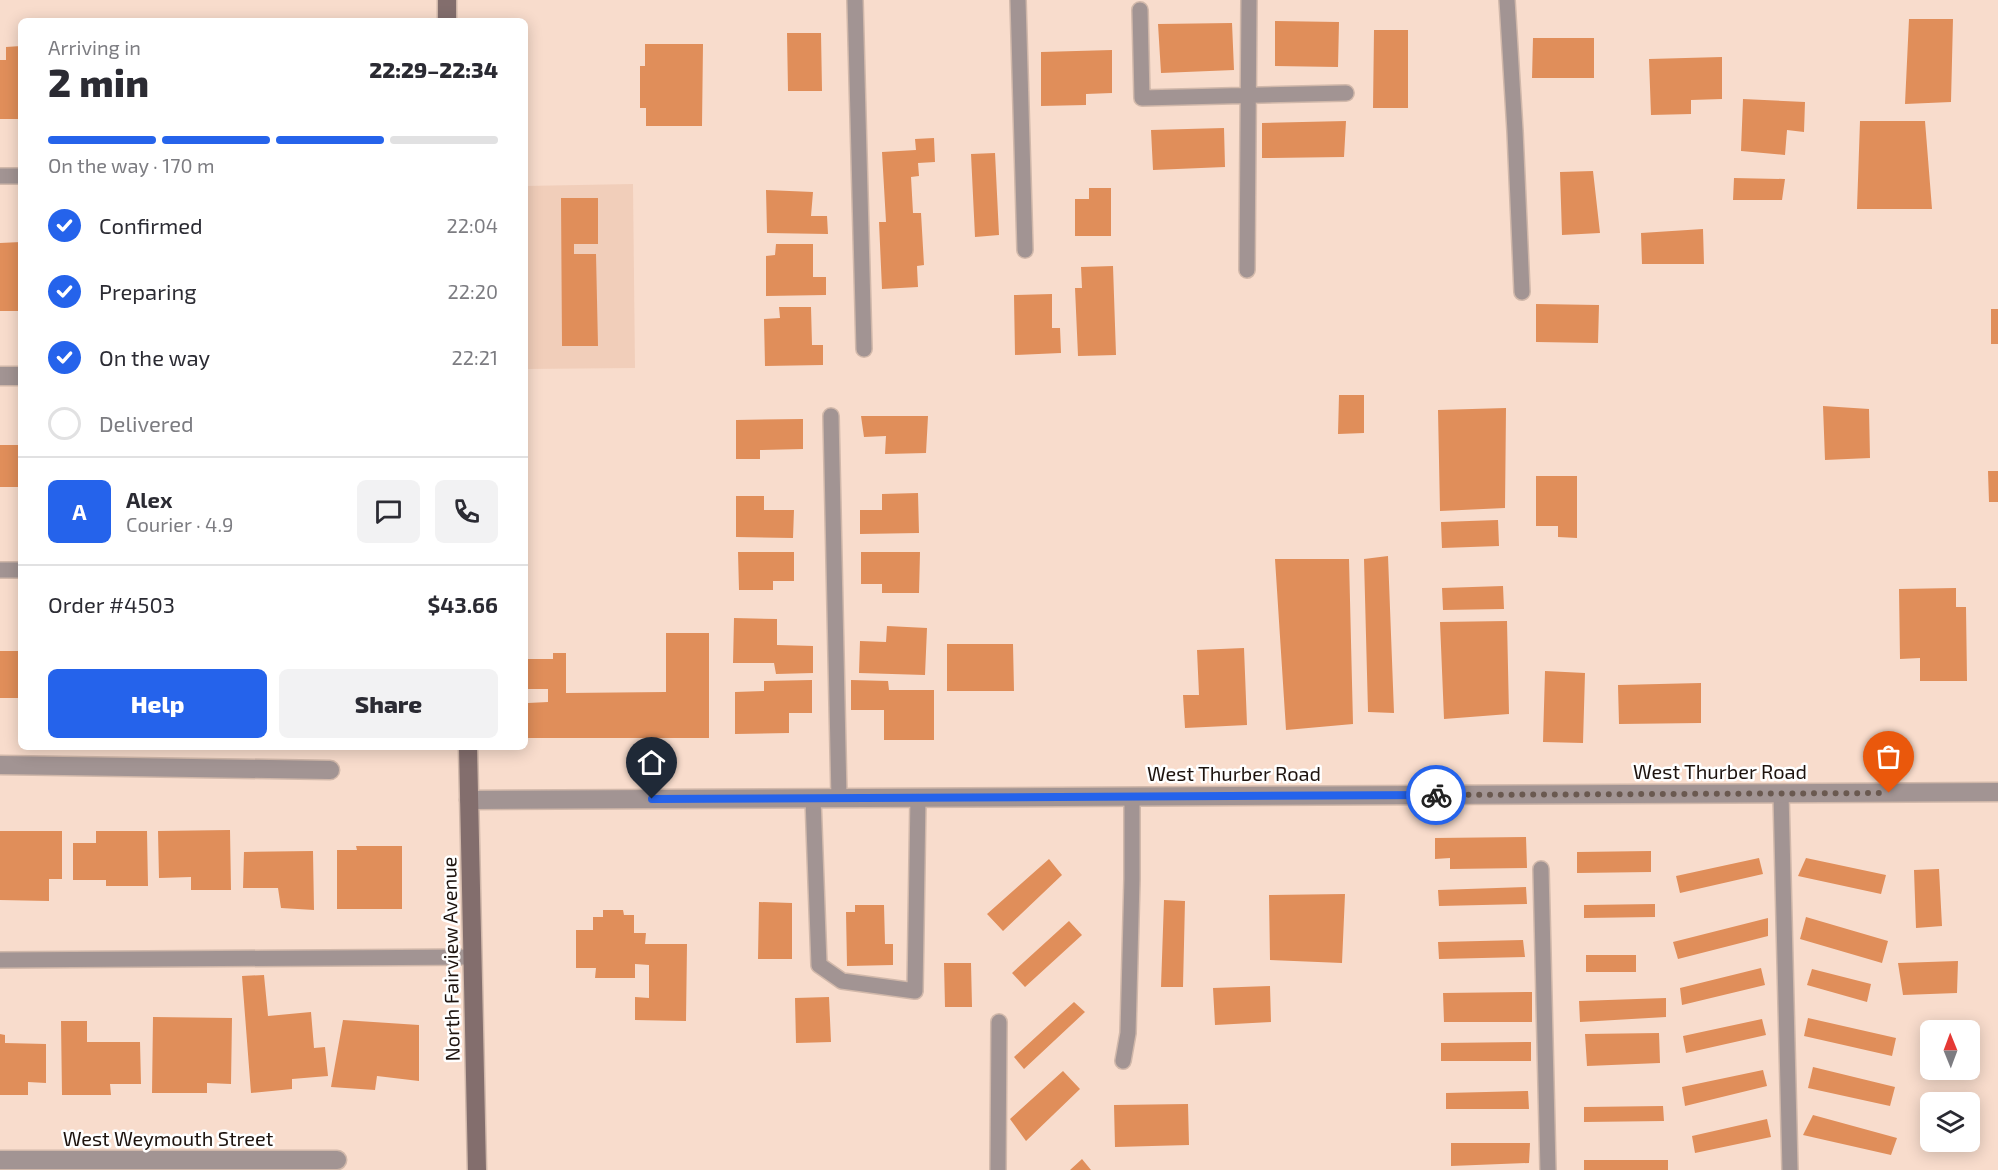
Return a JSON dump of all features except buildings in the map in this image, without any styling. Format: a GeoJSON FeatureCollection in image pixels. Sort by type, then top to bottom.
{"type":"FeatureCollection","features":[{"type":"Feature","properties":{"kind":"street"},"geometry":{"type":"LineString","coordinates":[[447,0],[447,18]]}},
{"type":"Feature","properties":{"kind":"street"},"geometry":{"type":"LineString","coordinates":[[0,376],[18,376]]}},
{"type":"Feature","properties":{"kind":"street","name":"North Fairview Avenue"},"geometry":{"type":"LineString","coordinates":[[468,750],[477,1170]]}},
{"type":"Feature","properties":{"kind":"street"},"geometry":{"type":"LineString","coordinates":[[0,765],[330,770]]}},
{"type":"Feature","properties":{"kind":"street","name":"West Thurber Road"},"geometry":{"type":"LineString","coordinates":[[469,800],[1998,792]]}},
{"type":"Feature","properties":{"kind":"street","name":"West Weymouth Street"},"geometry":{"type":"LineString","coordinates":[[0,1160],[337,1160]]}},
{"type":"Feature","properties":{"kind":"lane"},"geometry":{"type":"LineString","coordinates":[[855,0],[864,349]]}},
{"type":"Feature","properties":{"kind":"lane"},"geometry":{"type":"LineString","coordinates":[[1018,0],[1025,250]]}},
{"type":"Feature","properties":{"kind":"lane"},"geometry":{"type":"LineString","coordinates":[[1247,270],[1249,0]]}},
{"type":"Feature","properties":{"kind":"lane"},"geometry":{"type":"LineString","coordinates":[[1507,0],[1522,292]]}},
{"type":"Feature","properties":{"kind":"lane"},"geometry":{"type":"LineString","coordinates":[[1140,10],[1142,98],[1346,93]]}},
{"type":"Feature","properties":{"kind":"lane"},"geometry":{"type":"LineString","coordinates":[[0,176],[18,176]]}},
{"type":"Feature","properties":{"kind":"lane"},"geometry":{"type":"LineString","coordinates":[[831,416],[839,798]]}},
{"type":"Feature","properties":{"kind":"lane"},"geometry":{"type":"LineString","coordinates":[[0,570],[18,570]]}},
{"type":"Feature","properties":{"kind":"lane"},"geometry":{"type":"LineString","coordinates":[[1781,793],[1790,1170]]}},
{"type":"Feature","properties":{"kind":"lane"},"geometry":{"type":"LineString","coordinates":[[1123,1061],[1128,1033],[1132,796]]}},
{"type":"Feature","properties":{"kind":"lane"},"geometry":{"type":"LineString","coordinates":[[813,798],[819,965],[842,981],[915,992],[918,798]]}},
{"type":"Feature","properties":{"kind":"lane"},"geometry":{"type":"LineString","coordinates":[[1541,869],[1548,1170]]}},
{"type":"Feature","properties":{"kind":"lane"},"geometry":{"type":"LineString","coordinates":[[0,960],[472,957]]}},
{"type":"Feature","properties":{"kind":"lane"},"geometry":{"type":"LineString","coordinates":[[998,1170],[999,1022]]}},
{"type":"Feature","properties":{"kind":"shaded area"},"geometry":{"type":"Polygon","coordinates":[[[633,184],[635,368],[528,369],[528,186],[633,184]]]}},
{"type":"Feature","properties":{"kind":"way so far"},"geometry":{"type":"LineString","coordinates":[[1436,795],[1889,793]]}},
{"type":"Feature","properties":{"kind":"route"},"geometry":{"type":"LineString","coordinates":[[652,799],[1436,795]]}}]}
